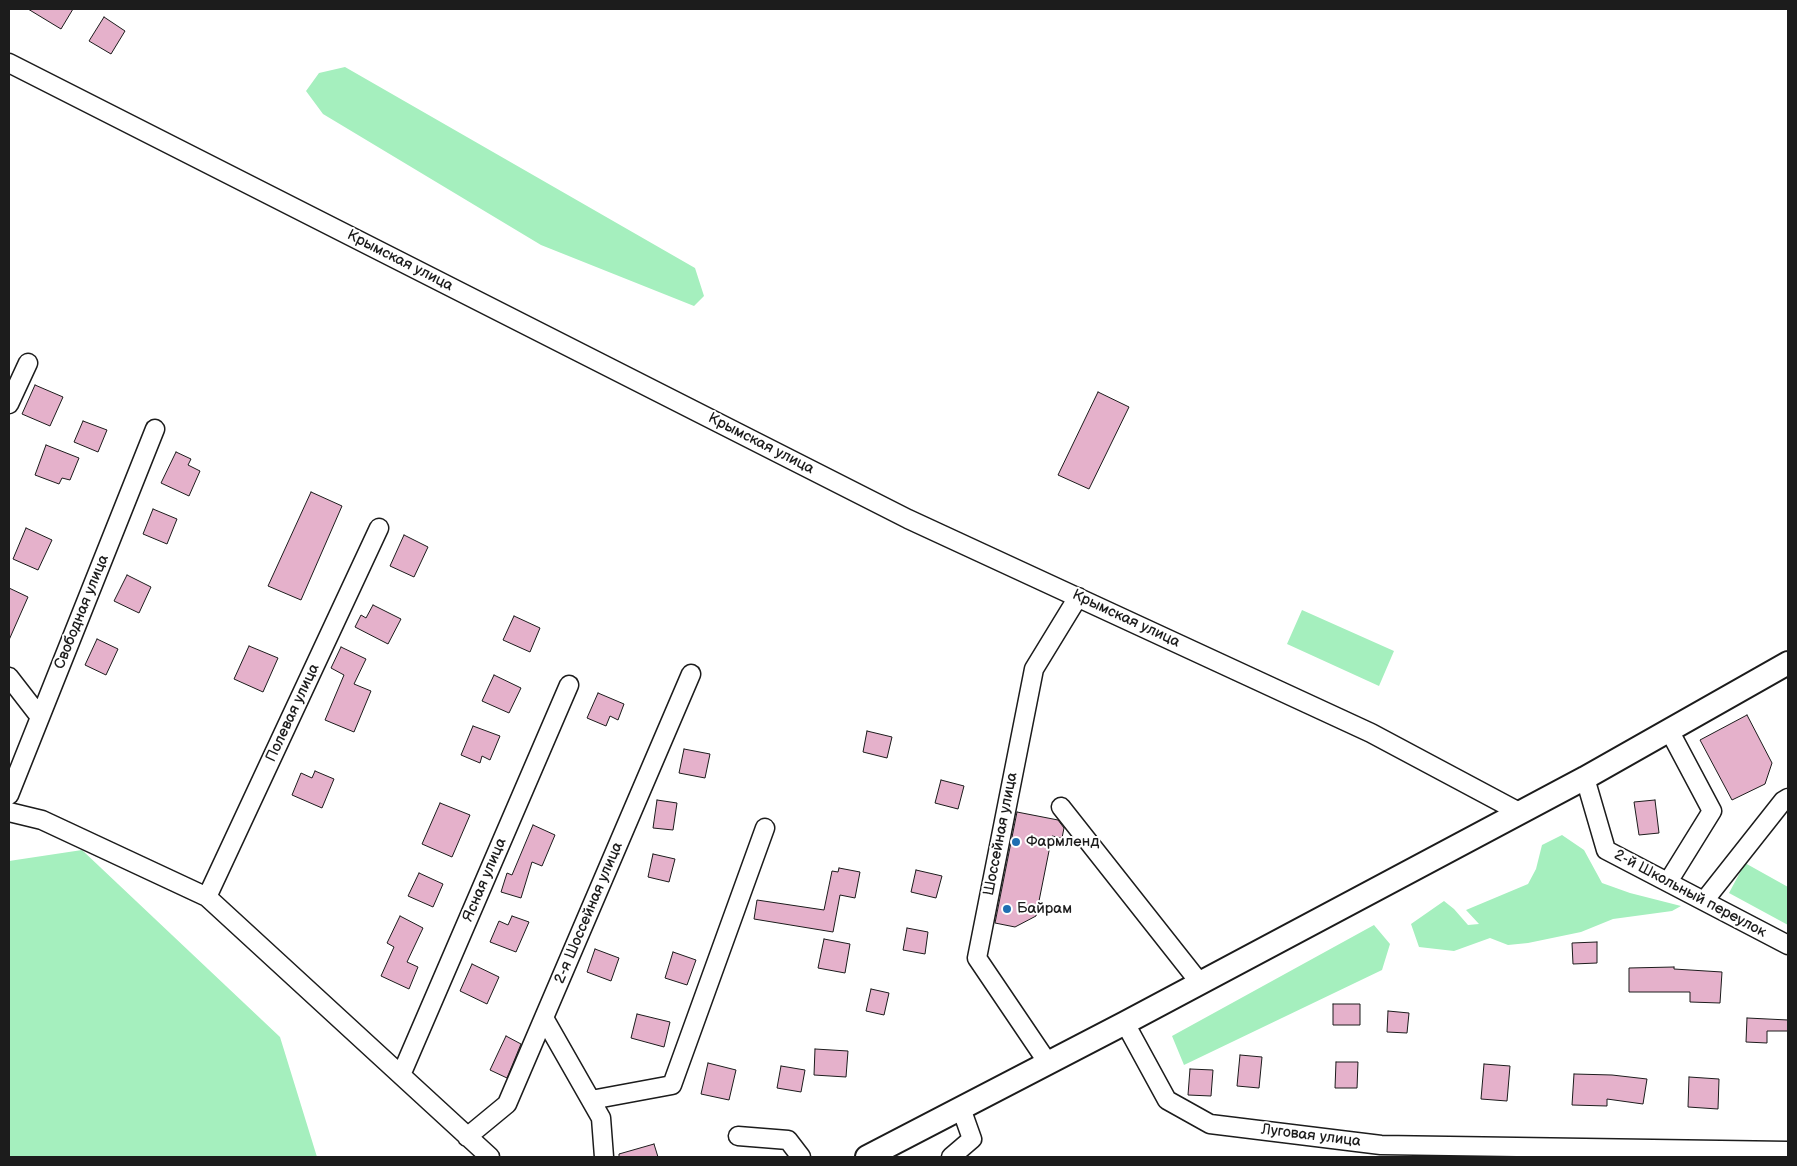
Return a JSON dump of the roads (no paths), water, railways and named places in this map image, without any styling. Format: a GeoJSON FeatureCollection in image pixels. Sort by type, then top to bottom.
{"type":"FeatureCollection","features":[{"type":"Feature","properties":{"kind":"main road"},"geometry":{"type":"LineString","coordinates":[[867,1157],[1125,1023],[1584,778],[1788,663]]}},
{"type":"Feature","properties":{"kind":"street","name":"Крымская улица"},"geometry":{"type":"LineString","coordinates":[[9,63],[908,519],[1372,733],[1519,812]]}},
{"type":"Feature","properties":{"kind":"street"},"geometry":{"type":"LineString","coordinates":[[9,404],[28,363]]}},
{"type":"Feature","properties":{"kind":"street","name":"Свободная улица"},"geometry":{"type":"LineString","coordinates":[[9,795],[155,429]]}},
{"type":"Feature","properties":{"kind":"street","name":"Полевая улица"},"geometry":{"type":"LineString","coordinates":[[207,897],[379,528]]}},
{"type":"Feature","properties":{"kind":"street","name":"Шоссейная улица"},"geometry":{"type":"LineString","coordinates":[[1048,1063],[977,958],[1034,670],[1078,597]]}},
{"type":"Feature","properties":{"kind":"street","name":"2-я Шоссейная улица"},"geometry":{"type":"LineString","coordinates":[[467,1136],[507,1104],[691,674]]}},
{"type":"Feature","properties":{"kind":"street"},"geometry":{"type":"LineString","coordinates":[[9,677],[40,717]]}},
{"type":"Feature","properties":{"kind":"street","name":"Ясная улица"},"geometry":{"type":"LineString","coordinates":[[401,1075],[569,685]]}},
{"type":"Feature","properties":{"kind":"street"},"geometry":{"type":"LineString","coordinates":[[1668,882],[1712,811],[1669,730]]}},
{"type":"Feature","properties":{"kind":"street","name":"2-й Школьный переулок"},"geometry":{"type":"LineString","coordinates":[[1584,778],[1606,850],[1788,945]]}},
{"type":"Feature","properties":{"kind":"street"},"geometry":{"type":"LineString","coordinates":[[1704,901],[1783,800],[1788,798]]}},
{"type":"Feature","properties":{"kind":"street"},"geometry":{"type":"LineString","coordinates":[[1061,808],[1200,983]]}},
{"type":"Feature","properties":{"kind":"street"},"geometry":{"type":"LineString","coordinates":[[9,812],[42,820],[207,897],[490,1157]]}},
{"type":"Feature","properties":{"kind":"street"},"geometry":{"type":"LineString","coordinates":[[9,826],[42,820]]}},
{"type":"Feature","properties":{"kind":"street"},"geometry":{"type":"LineString","coordinates":[[591,1100],[672,1085],[765,828]]}},
{"type":"Feature","properties":{"kind":"street"},"geometry":{"type":"LineString","coordinates":[[544,1018],[601,1118],[604,1157]]}},
{"type":"Feature","properties":{"kind":"street","name":"Луговая улица"},"geometry":{"type":"LineString","coordinates":[[1125,1023],[1167,1100],[1210,1124],[1381,1145],[1788,1151]]}},
{"type":"Feature","properties":{"kind":"street"},"geometry":{"type":"LineString","coordinates":[[951,1157],[972,1139],[961,1108]]}},
{"type":"Feature","properties":{"kind":"street"},"geometry":{"type":"LineString","coordinates":[[738,1136],[788,1140],[801,1157]]}},
{"type":"Feature","properties":{"kind":"place","name":"Фармленд"},"geometry":{"type":"Point","coordinates":[1016,842]}},
{"type":"Feature","properties":{"kind":"place","name":"Байрам"},"geometry":{"type":"Point","coordinates":[1007,909]}}]}
